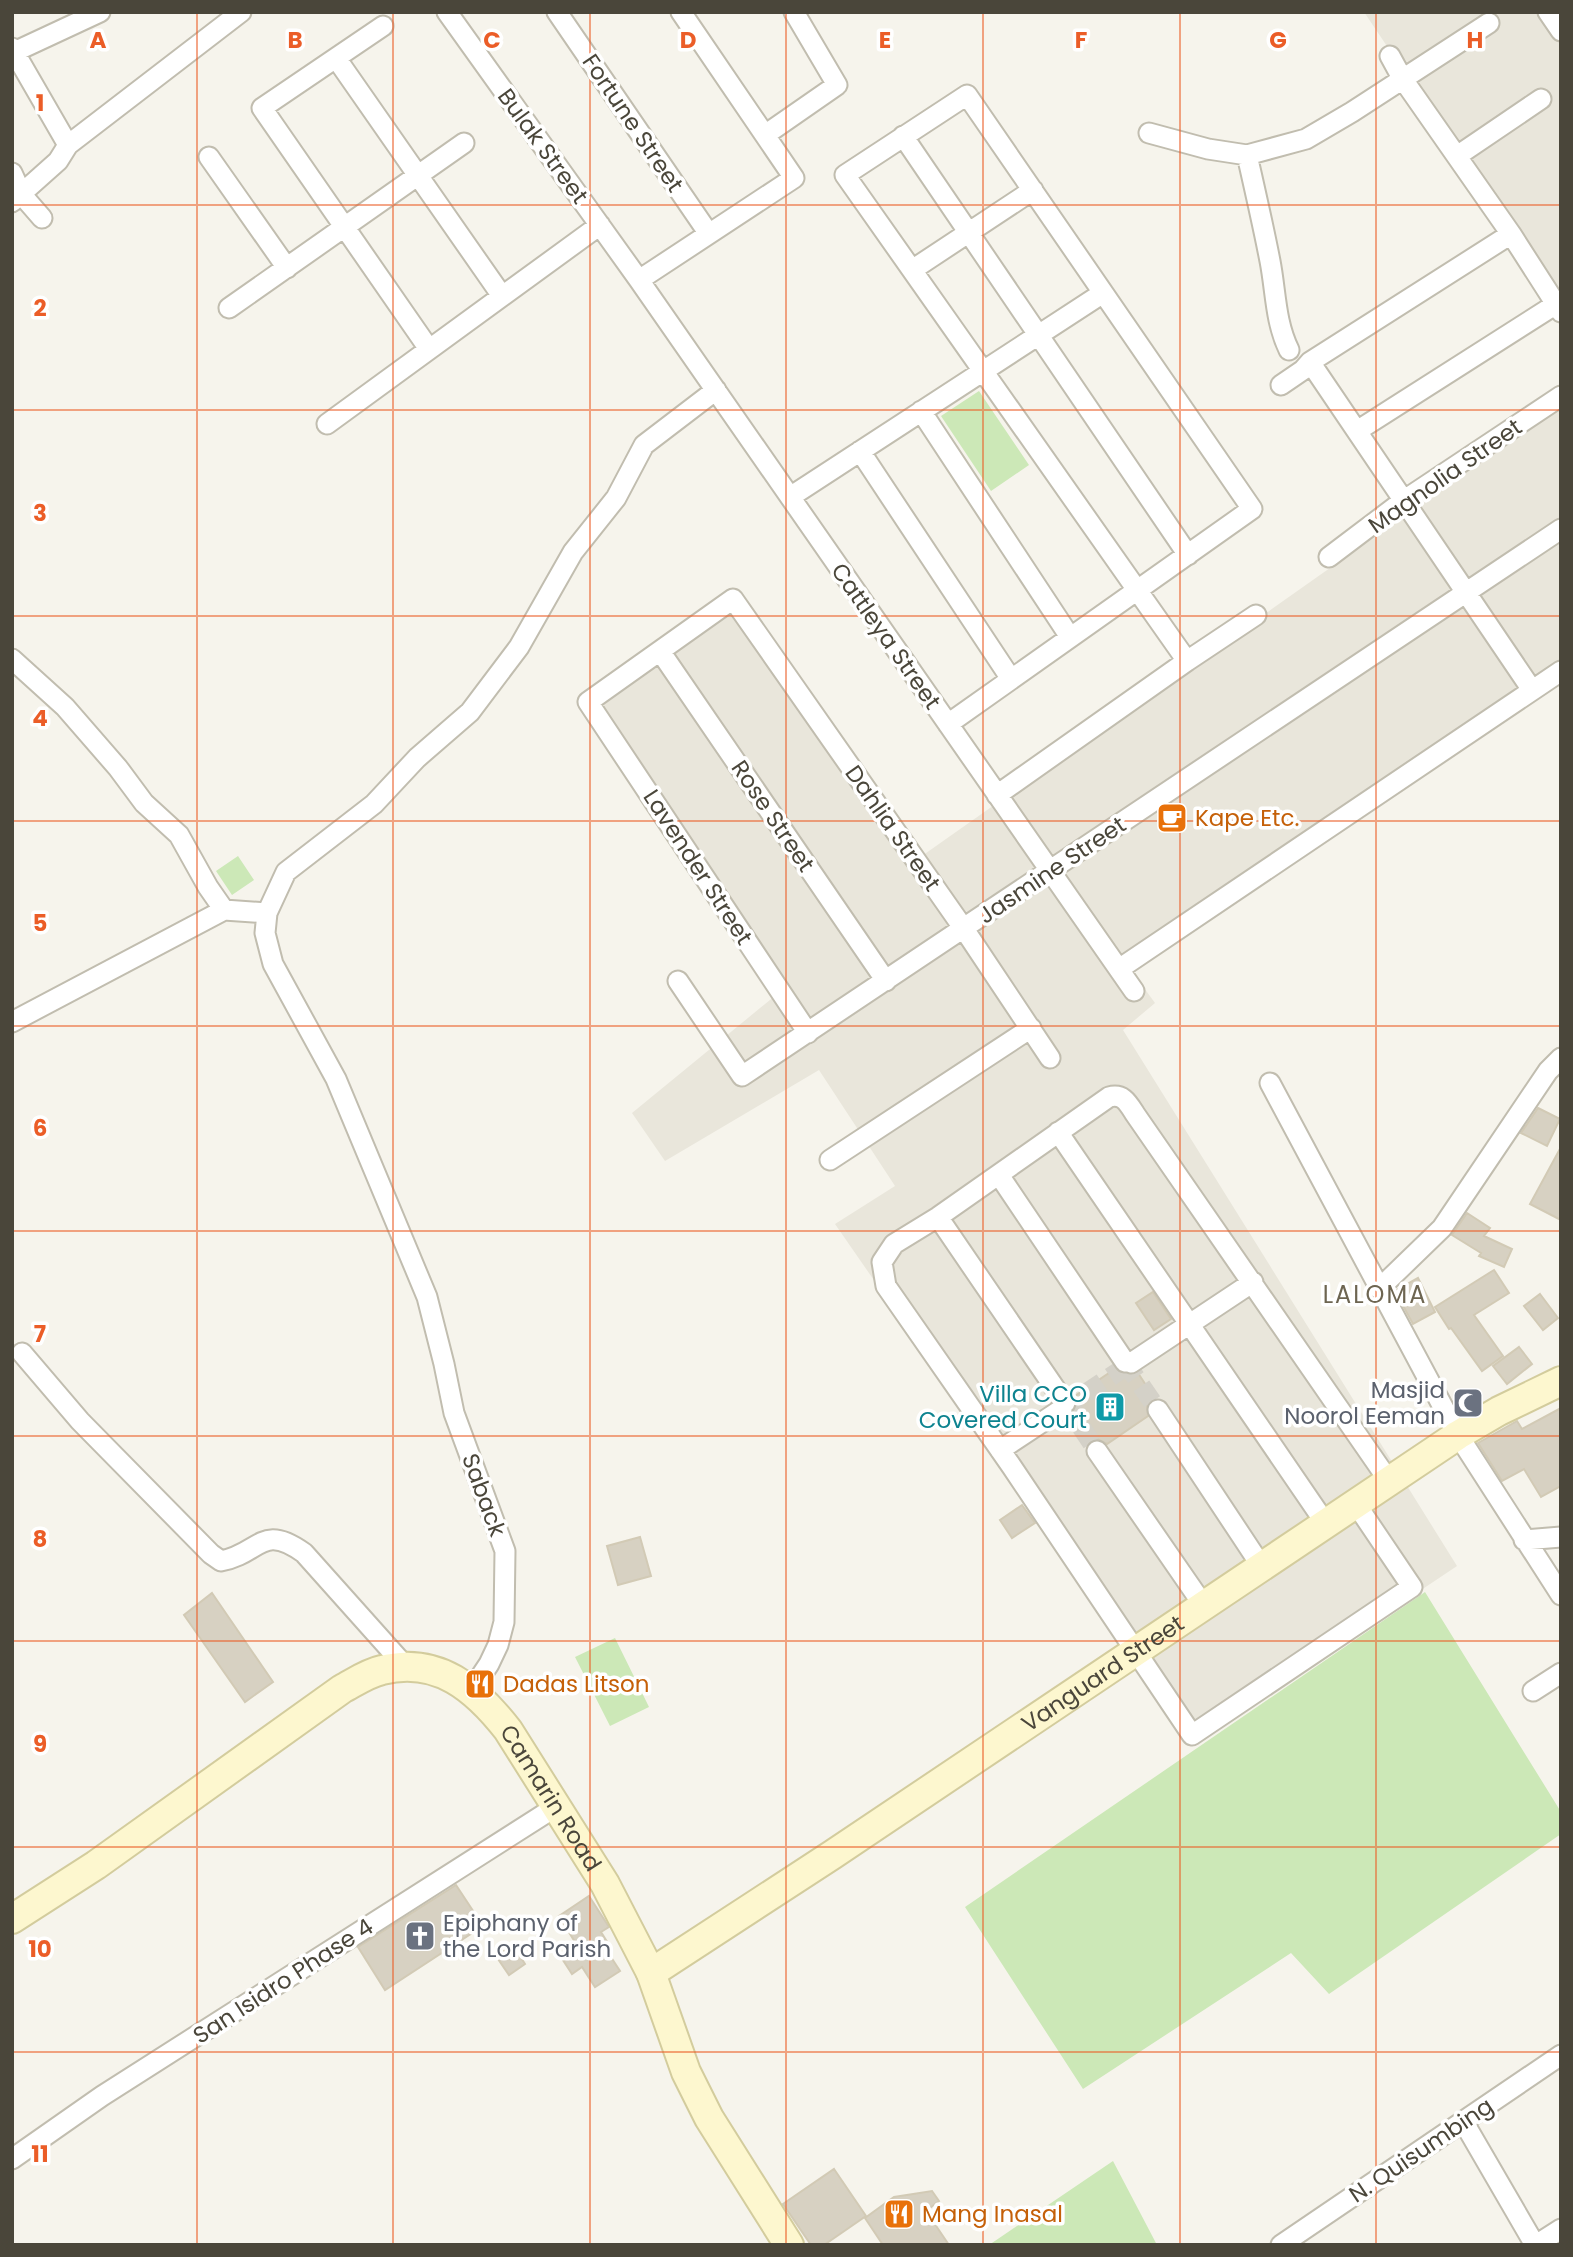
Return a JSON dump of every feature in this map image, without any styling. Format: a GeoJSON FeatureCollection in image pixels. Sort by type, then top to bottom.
{"type":"FeatureCollection","features":[{"type":"Feature","properties":{"kind":"main road","name":"Vanguard Street"},"geometry":{"type":"LineString","coordinates":[[651,1973],[1458,1435],[1499,1411],[1561,1381]]}},
{"type":"Feature","properties":{"kind":"main road","name":"Camarin Road"},"geometry":{"type":"LineString","coordinates":[[12,1919],[96,1865],[342,1689],[380,1670],[405,1666],[428,1668],[447,1675],[492,1709],[508,1730],[605,1884],[651,1973],[685,2073],[709,2118],[789,2245]]}},
{"type":"Feature","properties":{"kind":"street"},"geometry":{"type":"LineString","coordinates":[[68,145],[13,51],[100,12]]}},
{"type":"Feature","properties":{"kind":"street"},"geometry":{"type":"LineString","coordinates":[[17,198],[58,161],[68,145],[241,12]]}},
{"type":"Feature","properties":{"kind":"street","name":"Bulak Street"},"geometry":{"type":"LineString","coordinates":[[447,12],[639,280]]}},
{"type":"Feature","properties":{"kind":"street","name":"Fortune Street"},"geometry":{"type":"LineString","coordinates":[[557,12],[709,234]]}},
{"type":"Feature","properties":{"kind":"street"},"geometry":{"type":"LineString","coordinates":[[639,280],[794,178],[681,12]]}},
{"type":"Feature","properties":{"kind":"street"},"geometry":{"type":"LineString","coordinates":[[765,135],[838,85],[794,12]]}},
{"type":"Feature","properties":{"kind":"street"},"geometry":{"type":"LineString","coordinates":[[1548,12],[1561,31]]}},
{"type":"Feature","properties":{"kind":"street"},"geometry":{"type":"LineString","coordinates":[[1149,133],[1208,149],[1247,155],[1306,139],[1489,23]]}},
{"type":"Feature","properties":{"kind":"street"},"geometry":{"type":"LineString","coordinates":[[383,26],[262,108],[429,349]]}},
{"type":"Feature","properties":{"kind":"street"},"geometry":{"type":"LineString","coordinates":[[1357,431],[1559,306],[1402,78],[1390,56]]}},
{"type":"Feature","properties":{"kind":"street"},"geometry":{"type":"LineString","coordinates":[[336,58],[502,296]]}},
{"type":"Feature","properties":{"kind":"street"},"geometry":{"type":"LineString","coordinates":[[948,724],[1070,637],[1137,590],[1188,555],[1252,509],[967,95],[845,175],[1137,590],[1186,660]]}},
{"type":"Feature","properties":{"kind":"street"},"geometry":{"type":"LineString","coordinates":[[1457,156],[1541,99]]}},
{"type":"Feature","properties":{"kind":"street"},"geometry":{"type":"LineString","coordinates":[[903,136],[1188,555]]}},
{"type":"Feature","properties":{"kind":"street"},"geometry":{"type":"LineString","coordinates":[[229,308],[464,143]]}},
{"type":"Feature","properties":{"kind":"street"},"geometry":{"type":"LineString","coordinates":[[1247,155],[1271,263],[1277,316],[1289,350]]}},
{"type":"Feature","properties":{"kind":"street"},"geometry":{"type":"LineString","coordinates":[[209,157],[287,268]]}},
{"type":"Feature","properties":{"kind":"street"},"geometry":{"type":"LineString","coordinates":[[12,173],[17,198],[42,218]]}},
{"type":"Feature","properties":{"kind":"street"},"geometry":{"type":"LineString","coordinates":[[912,270],[1033,190]]}},
{"type":"Feature","properties":{"kind":"street"},"geometry":{"type":"LineString","coordinates":[[327,424],[600,225]]}},
{"type":"Feature","properties":{"kind":"street"},"geometry":{"type":"LineString","coordinates":[[1281,385],[1310,362],[1511,234]]}},
{"type":"Feature","properties":{"kind":"street","name":"Cattleya Street"},"geometry":{"type":"LineString","coordinates":[[639,280],[1134,991]]}},
{"type":"Feature","properties":{"kind":"street"},"geometry":{"type":"LineString","coordinates":[[790,497],[1103,293]]}},
{"type":"Feature","properties":{"kind":"street"},"geometry":{"type":"LineString","coordinates":[[1310,362],[1532,690]]}},
{"type":"Feature","properties":{"kind":"street"},"geometry":{"type":"LineString","coordinates":[[12,1022],[223,909],[267,913],[286,872],[374,804],[417,758],[470,712],[519,647],[573,552],[617,498],[644,445],[716,390]]}},
{"type":"Feature","properties":{"kind":"street","name":"Magnolia Street"},"geometry":{"type":"LineString","coordinates":[[1329,557],[1403,501],[1561,396]]}},
{"type":"Feature","properties":{"kind":"street"},"geometry":{"type":"LineString","coordinates":[[921,411],[1070,637]]}},
{"type":"Feature","properties":{"kind":"street"},"geometry":{"type":"LineString","coordinates":[[860,451],[1012,679]]}},
{"type":"Feature","properties":{"kind":"street","name":"Jasmine Street"},"geometry":{"type":"LineString","coordinates":[[678,981],[742,1076],[1561,529]]}},
{"type":"Feature","properties":{"kind":"street","name":"Dahlia Street"},"geometry":{"type":"LineString","coordinates":[[660,652],[733,599],[964,929],[1050,1058]]}},
{"type":"Feature","properties":{"kind":"street"},"geometry":{"type":"LineString","coordinates":[[997,795],[1186,660],[1256,615]]}},
{"type":"Feature","properties":{"kind":"street","name":"Lavender Street"},"geometry":{"type":"LineString","coordinates":[[660,652],[588,702],[808,1033]]}},
{"type":"Feature","properties":{"kind":"street","name":"Rose Street"},"geometry":{"type":"LineString","coordinates":[[660,652],[886,981]]}},
{"type":"Feature","properties":{"kind":"street"},"geometry":{"type":"LineString","coordinates":[[12,659],[65,707],[118,768],[144,803],[179,835],[223,909]]}},
{"type":"Feature","properties":{"kind":"street"},"geometry":{"type":"LineString","coordinates":[[1119,969],[1561,671]]}},
{"type":"Feature","properties":{"kind":"street","name":"Saback"},"geometry":{"type":"LineString","coordinates":[[267,913],[265,933],[273,964],[336,1079],[427,1297],[454,1413],[505,1551],[504,1622],[489,1664],[471,1691]]}},
{"type":"Feature","properties":{"kind":"street"},"geometry":{"type":"LineString","coordinates":[[830,1160],[1031,1028]]}},
{"type":"Feature","properties":{"kind":"street"},"geometry":{"type":"LineString","coordinates":[[1379,1289],[1442,1228],[1548,1071],[1561,1058]]}},
{"type":"Feature","properties":{"kind":"street"},"geometry":{"type":"LineString","coordinates":[[1270,1083],[1458,1435],[1561,1595]]}},
{"type":"Feature","properties":{"kind":"street"},"geometry":{"type":"LineString","coordinates":[[1356,1504],[1412,1587],[1192,1735],[886,1286],[882,1262],[894,1244],[938,1217],[1109,1097],[1116,1095],[1124,1098],[1389,1482]]}},
{"type":"Feature","properties":{"kind":"street"},"geometry":{"type":"LineString","coordinates":[[1058,1132],[1326,1524]]}},
{"type":"Feature","properties":{"kind":"street"},"geometry":{"type":"LineString","coordinates":[[999,1175],[1128,1363],[1253,1282]]}},
{"type":"Feature","properties":{"kind":"street"},"geometry":{"type":"LineString","coordinates":[[938,1217],[1063,1406],[1000,1450]]}},
{"type":"Feature","properties":{"kind":"street"},"geometry":{"type":"LineString","coordinates":[[22,1353],[80,1421],[211,1554],[221,1561],[274,1538],[290,1542],[304,1553],[405,1666]]}},
{"type":"Feature","properties":{"kind":"street"},"geometry":{"type":"LineString","coordinates":[[1158,1410],[1262,1567]]}},
{"type":"Feature","properties":{"kind":"street"},"geometry":{"type":"LineString","coordinates":[[1097,1451],[1204,1606]]}},
{"type":"Feature","properties":{"kind":"street"},"geometry":{"type":"LineString","coordinates":[[1524,1540],[1561,1537]]}},
{"type":"Feature","properties":{"kind":"street"},"geometry":{"type":"LineString","coordinates":[[1533,1691],[1561,1673]]}},
{"type":"Feature","properties":{"kind":"street","name":"San Isidro Phase 4"},"geometry":{"type":"LineString","coordinates":[[12,2158],[102,2096],[557,1807]]}},
{"type":"Feature","properties":{"kind":"street","name":"N. Quisumbing"},"geometry":{"type":"LineString","coordinates":[[1282,2245],[1561,2055]]}},
{"type":"Feature","properties":{"kind":"street"},"geometry":{"type":"LineString","coordinates":[[1463,2121],[1535,2245],[1561,2229]]}},
{"type":"Feature","properties":{"kind":"shaded area"},"geometry":{"type":"Polygon","coordinates":[[[1364,12],[1561,12],[1561,305],[1364,12]]]}},
{"type":"Feature","properties":{"kind":"shaded area"},"geometry":{"type":"Polygon","coordinates":[[[1561,405],[1561,675],[1131,970],[1155,1003],[1123,1030],[1457,1566],[1194,1742],[835,1224],[895,1186],[819,1070],[665,1161],[632,1113],[776,995],[596,709],[735,608],[919,858],[1561,405]]]}},
{"type":"Feature","properties":{"kind":"green space"},"geometry":{"type":"Polygon","coordinates":[[[979,391],[1029,465],[991,491],[941,416],[979,391]]]}},
{"type":"Feature","properties":{"kind":"green space"},"geometry":{"type":"Polygon","coordinates":[[[238,856],[254,880],[232,895],[216,871],[238,856]]]}},
{"type":"Feature","properties":{"kind":"green space"},"geometry":{"type":"Polygon","coordinates":[[[1425,1592],[1561,1812],[1561,1834],[1329,1994],[1291,1953],[1083,2089],[965,1907],[1425,1592]]]}},
{"type":"Feature","properties":{"kind":"green space"},"geometry":{"type":"Polygon","coordinates":[[[615,1638],[649,1707],[610,1726],[575,1657],[615,1638]]]}},
{"type":"Feature","properties":{"kind":"green space"},"geometry":{"type":"Polygon","coordinates":[[[1113,2161],[1157,2245],[989,2245],[1113,2161]]]}},
{"type":"Feature","properties":{"kind":"building"},"geometry":{"type":"Polygon","coordinates":[[[1538,1108],[1560,1119],[1547,1146],[1521,1133],[1538,1108]]]}},
{"type":"Feature","properties":{"kind":"building"},"geometry":{"type":"Polygon","coordinates":[[[1561,1147],[1561,1220],[1530,1204],[1561,1147]]]}},
{"type":"Feature","properties":{"kind":"building"},"geometry":{"type":"Polygon","coordinates":[[[1467,1213],[1490,1228],[1484,1236],[1512,1249],[1504,1267],[1479,1256],[1481,1253],[1452,1235],[1467,1213]]]}},
{"type":"Feature","properties":{"kind":"building"},"geometry":{"type":"Polygon","coordinates":[[[1494,1270],[1509,1293],[1474,1315],[1503,1356],[1482,1371],[1435,1307],[1494,1270]]]}},
{"type":"Feature","properties":{"kind":"building"},"geometry":{"type":"Polygon","coordinates":[[[1418,1278],[1435,1312],[1413,1324],[1395,1291],[1418,1278]]]}},
{"type":"Feature","properties":{"kind":"building"},"geometry":{"type":"Polygon","coordinates":[[[1153,1292],[1171,1319],[1154,1330],[1136,1303],[1153,1292]]]}},
{"type":"Feature","properties":{"kind":"building"},"geometry":{"type":"Polygon","coordinates":[[[1540,1294],[1558,1318],[1543,1330],[1524,1306],[1540,1294]]]}},
{"type":"Feature","properties":{"kind":"building"},"geometry":{"type":"Polygon","coordinates":[[[1519,1347],[1532,1364],[1507,1384],[1493,1366],[1519,1347]]]}},
{"type":"Feature","properties":{"kind":"building","name":"Villa CCO Covered Court"},"geometry":{"type":"Polygon","coordinates":[[[1115,1369],[1125,1374],[1138,1373],[1155,1399],[1147,1405],[1148,1416],[1107,1444],[1097,1439],[1086,1445],[1069,1419],[1076,1408],[1075,1396],[1115,1369]]]}},
{"type":"Feature","properties":{"kind":"building"},"geometry":{"type":"Polygon","coordinates":[[[1561,1408],[1561,1486],[1541,1497],[1524,1469],[1502,1481],[1478,1443],[1517,1421],[1522,1429],[1561,1408]]]}},
{"type":"Feature","properties":{"kind":"building"},"geometry":{"type":"Polygon","coordinates":[[[1022,1505],[1035,1523],[1012,1538],[1000,1520],[1022,1505]]]}},
{"type":"Feature","properties":{"kind":"building"},"geometry":{"type":"Polygon","coordinates":[[[640,1537],[651,1576],[618,1585],[607,1546],[640,1537]]]}},
{"type":"Feature","properties":{"kind":"building"},"geometry":{"type":"Polygon","coordinates":[[[212,1593],[273,1682],[245,1702],[184,1615],[212,1593]]]}},
{"type":"Feature","properties":{"kind":"building","name":"Epiphany of the Lord Parish"},"geometry":{"type":"Polygon","coordinates":[[[456,1885],[483,1926],[385,1990],[358,1947],[456,1885]]]}},
{"type":"Feature","properties":{"kind":"building"},"geometry":{"type":"Polygon","coordinates":[[[589,1896],[609,1927],[601,1932],[611,1948],[607,1951],[620,1971],[595,1987],[582,1967],[572,1974],[561,1957],[578,1947],[559,1916],[589,1896]]]}},
{"type":"Feature","properties":{"kind":"building"},"geometry":{"type":"Polygon","coordinates":[[[513,1945],[525,1964],[509,1975],[496,1956],[513,1945]]]}},
{"type":"Feature","properties":{"kind":"building"},"geometry":{"type":"Polygon","coordinates":[[[834,2169],[866,2216],[824,2245],[811,2245],[783,2204],[834,2169]]]}},
{"type":"Feature","properties":{"kind":"building","name":"Mang Inasal"},"geometry":{"type":"Polygon","coordinates":[[[932,2191],[939,2201],[926,2211],[949,2245],[883,2245],[865,2218],[894,2197],[932,2191]]]}},
{"type":"Feature","properties":{"kind":"tunnel"},"geometry":{"type":"LineString","coordinates":[[1125,1362],[1158,1410]]}},
{"type":"Feature","properties":{"kind":"tunnel"},"geometry":{"type":"LineString","coordinates":[[1062,1409],[1131,1363]]}},
{"type":"Feature","properties":{"kind":"tunnel"},"geometry":{"type":"LineString","coordinates":[[1065,1403],[1097,1451]]}},
{"type":"Feature","properties":{"kind":"place","name":"Kape Etc."},"geometry":{"type":"Point","coordinates":[1172,818]}},
{"type":"Feature","properties":{"kind":"place","name":"Masjid Noorol Eeman"},"geometry":{"type":"Point","coordinates":[1468,1403]}},
{"type":"Feature","properties":{"kind":"place","name":"Villa CCO Covered Court"},"geometry":{"type":"Point","coordinates":[1110,1407]}},
{"type":"Feature","properties":{"kind":"place","name":"Dadas Litson"},"geometry":{"type":"Point","coordinates":[480,1684]}},
{"type":"Feature","properties":{"kind":"place","name":"Epiphany of the Lord Parish"},"geometry":{"type":"Point","coordinates":[420,1936]}},
{"type":"Feature","properties":{"kind":"place","name":"Mang Inasal"},"geometry":{"type":"Point","coordinates":[899,2214]}},
{"type":"Feature","properties":{"kind":"district","name":"LALOMA"},"geometry":{"type":"Point","coordinates":[1375,1295]}}]}
